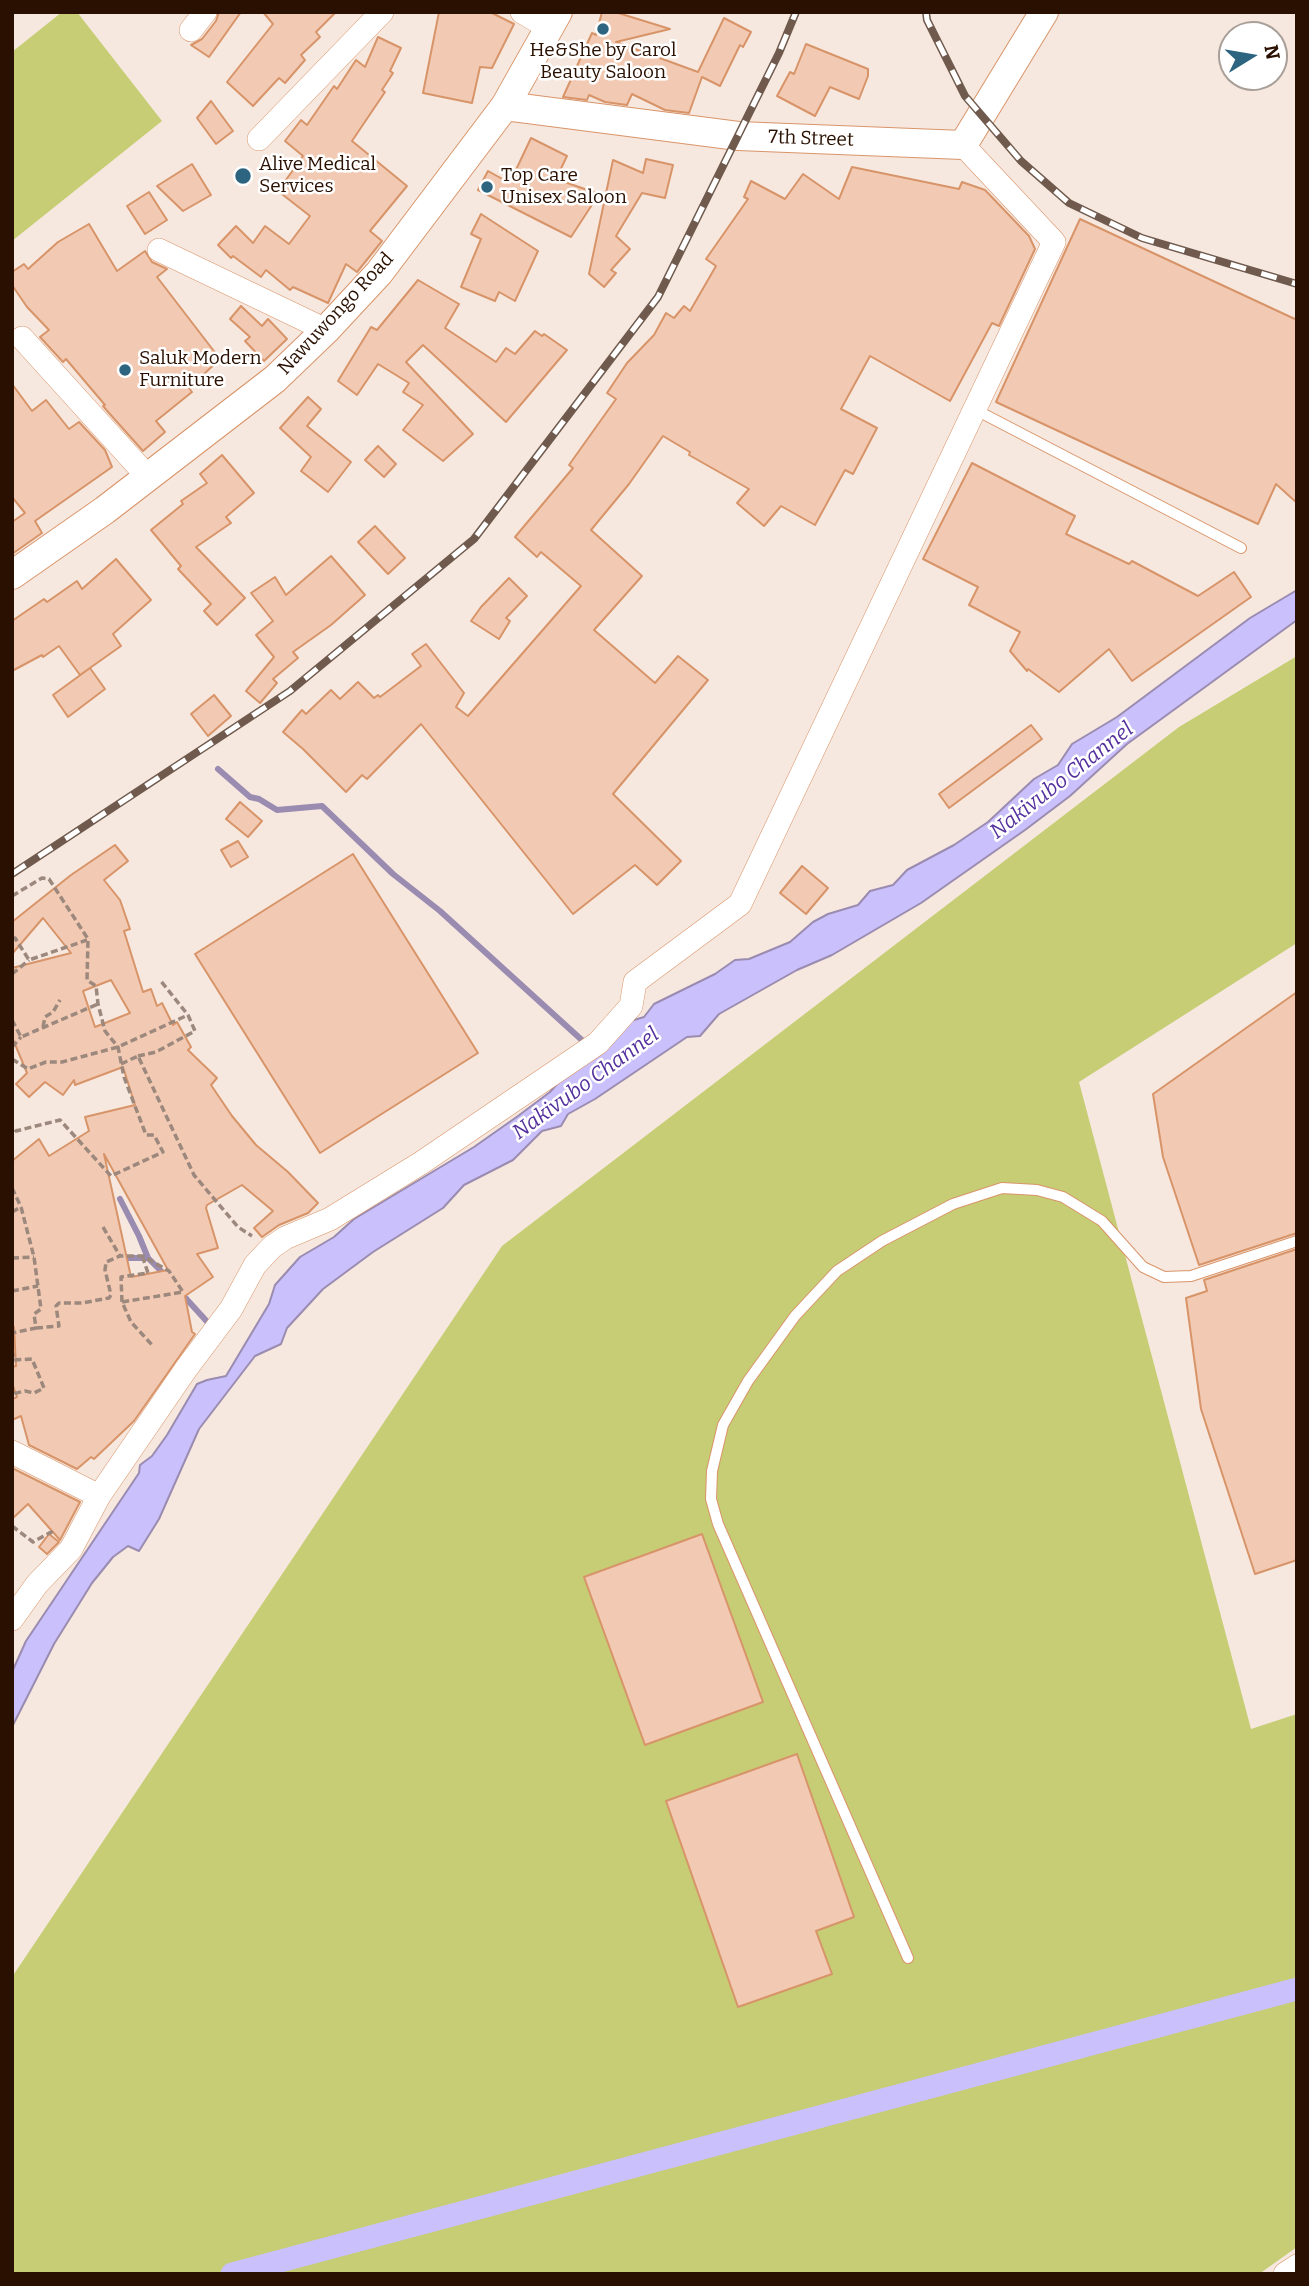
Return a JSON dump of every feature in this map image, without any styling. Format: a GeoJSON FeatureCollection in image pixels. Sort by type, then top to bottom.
{"type":"FeatureCollection","features":[{"type":"Feature","properties":{"kind":"street"},"geometry":{"type":"LineString","coordinates":[[259,139],[382,12]]}},
{"type":"Feature","properties":{"kind":"street"},"geometry":{"type":"LineString","coordinates":[[522,12],[553,20]]}},
{"type":"Feature","properties":{"kind":"street"},"geometry":{"type":"LineString","coordinates":[[12,1619],[37,1584],[71,1549],[99,1496],[186,1369],[231,1309],[255,1265],[272,1247],[285,1238],[330,1219],[421,1163],[598,1043],[631,1006],[635,982],[740,904],[1054,242],[963,145],[1044,12]]}},
{"type":"Feature","properties":{"kind":"street","name":"Nawuwongo Road"},"geometry":{"type":"LineString","coordinates":[[12,575],[148,478],[275,379],[326,330],[379,273],[505,106],[553,20]]}},
{"type":"Feature","properties":{"kind":"street","name":"7th Street"},"geometry":{"type":"LineString","coordinates":[[505,106],[738,136],[963,145]]}},
{"type":"Feature","properties":{"kind":"street"},"geometry":{"type":"LineString","coordinates":[[159,250],[326,330]]}},
{"type":"Feature","properties":{"kind":"street"},"geometry":{"type":"LineString","coordinates":[[22,338],[148,478]]}},
{"type":"Feature","properties":{"kind":"street"},"geometry":{"type":"LineString","coordinates":[[12,1452],[99,1496]]}},
{"type":"Feature","properties":{"kind":"street"},"geometry":{"type":"LineString","coordinates":[[1286,2274],[1297,2266]]}},
{"type":"Feature","properties":{"kind":"lane"},"geometry":{"type":"LineString","coordinates":[[974,410],[1241,548]]}},
{"type":"Feature","properties":{"kind":"lane"},"geometry":{"type":"LineString","coordinates":[[908,1958],[718,1524],[711,1499],[712,1471],[723,1425],[748,1381],[795,1316],[837,1271],[882,1241],[953,1204],[1003,1188],[1037,1190],[1063,1197],[1102,1221],[1143,1267],[1164,1277],[1191,1276],[1297,1241]]}},
{"type":"Feature","properties":{"kind":"path"},"geometry":{"type":"LineString","coordinates":[[12,896],[42,878],[49,879],[87,940],[87,980],[96,986],[105,1031],[118,1047],[124,1077],[146,1135],[154,1135],[163,1150],[162,1153],[111,1176],[60,1120],[16,1131],[12,1126]]}},
{"type":"Feature","properties":{"kind":"path"},"geometry":{"type":"LineString","coordinates":[[12,939],[15,938],[29,960]]}},
{"type":"Feature","properties":{"kind":"path"},"geometry":{"type":"LineString","coordinates":[[12,974],[29,960],[87,940]]}},
{"type":"Feature","properties":{"kind":"path"},"geometry":{"type":"LineString","coordinates":[[121,1064],[156,1052],[195,1031],[188,1015],[160,980]]}},
{"type":"Feature","properties":{"kind":"path"},"geometry":{"type":"LineString","coordinates":[[43,1027],[45,1017],[53,1012],[60,1000]]}},
{"type":"Feature","properties":{"kind":"path"},"geometry":{"type":"LineString","coordinates":[[12,1047],[21,1037],[98,1004]]}},
{"type":"Feature","properties":{"kind":"path"},"geometry":{"type":"LineString","coordinates":[[12,1059],[27,1069],[46,1062],[62,1062],[118,1047],[188,1015]]}},
{"type":"Feature","properties":{"kind":"path"},"geometry":{"type":"LineString","coordinates":[[12,1020],[21,1037]]}},
{"type":"Feature","properties":{"kind":"path"},"geometry":{"type":"LineString","coordinates":[[138,1056],[194,1175],[238,1227],[255,1238]]}},
{"type":"Feature","properties":{"kind":"path"},"geometry":{"type":"LineString","coordinates":[[12,1188],[21,1207],[34,1257],[41,1308],[34,1314],[36,1328]]}},
{"type":"Feature","properties":{"kind":"path"},"geometry":{"type":"LineString","coordinates":[[12,1212],[21,1207]]}},
{"type":"Feature","properties":{"kind":"path"},"geometry":{"type":"LineString","coordinates":[[103,1227],[120,1256]]}},
{"type":"Feature","properties":{"kind":"path"},"geometry":{"type":"LineString","coordinates":[[12,1333],[59,1326],[56,1306],[59,1303],[82,1303],[108,1298],[111,1295],[105,1265],[120,1256],[142,1256],[169,1271],[183,1292],[122,1302]]}},
{"type":"Feature","properties":{"kind":"path"},"geometry":{"type":"LineString","coordinates":[[142,1256],[148,1273],[121,1278],[122,1302],[131,1322],[153,1346]]}},
{"type":"Feature","properties":{"kind":"path"},"geometry":{"type":"LineString","coordinates":[[12,1258],[34,1257]]}},
{"type":"Feature","properties":{"kind":"path"},"geometry":{"type":"LineString","coordinates":[[12,1291],[38,1286]]}},
{"type":"Feature","properties":{"kind":"path"},"geometry":{"type":"LineString","coordinates":[[12,1350],[14,1360],[32,1359],[44,1388],[34,1393],[25,1391],[12,1394]]}},
{"type":"Feature","properties":{"kind":"path"},"geometry":{"type":"LineString","coordinates":[[12,1526],[33,1542]]}},
{"type":"Feature","properties":{"kind":"green space"},"geometry":{"type":"Polygon","coordinates":[[[62,12],[77,12],[162,121],[12,241],[12,52],[62,12]]]}},
{"type":"Feature","properties":{"kind":"green space"},"geometry":{"type":"Polygon","coordinates":[[[1297,656],[1297,943],[1079,1082],[1251,1729],[1297,1714],[1297,2247],[1259,2274],[12,2274],[12,1977],[502,1246],[1179,727],[1297,656]]]}},
{"type":"Feature","properties":{"kind":"water","name":"Nakivubo Channel"},"geometry":{"type":"Polygon","coordinates":[[[1297,590],[1297,620],[1127,744],[1070,796],[1025,830],[921,903],[832,955],[797,970],[719,1014],[700,1036],[687,1037],[568,1114],[561,1126],[542,1131],[513,1160],[464,1185],[443,1208],[373,1252],[323,1289],[287,1328],[281,1344],[255,1356],[199,1429],[159,1519],[139,1551],[128,1546],[113,1557],[92,1583],[54,1644],[12,1727],[12,1672],[26,1641],[139,1473],[140,1465],[152,1456],[167,1435],[197,1384],[226,1376],[269,1304],[275,1285],[300,1257],[334,1237],[354,1219],[474,1147],[518,1116],[550,1092],[577,1062],[624,1023],[644,1017],[654,1004],[715,974],[735,960],[749,959],[790,942],[813,922],[828,914],[858,905],[870,891],[893,885],[907,870],[954,845],[988,822],[1034,779],[1058,765],[1072,744],[1117,717],[1250,618],[1297,590]]]}},
{"type":"Feature","properties":{"kind":"building"},"geometry":{"type":"Polygon","coordinates":[[[219,12],[241,12],[209,57],[191,45],[202,39],[216,21],[219,12]]]}},
{"type":"Feature","properties":{"kind":"building"},"geometry":{"type":"Polygon","coordinates":[[[263,12],[336,12],[316,32],[320,37],[301,55],[305,60],[285,83],[279,78],[253,106],[227,82],[273,24],[263,12]]]}},
{"type":"Feature","properties":{"kind":"building"},"geometry":{"type":"Polygon","coordinates":[[[439,12],[490,12],[514,24],[492,68],[480,67],[472,103],[423,93],[439,12]]]}},
{"type":"Feature","properties":{"kind":"building"},"geometry":{"type":"Polygon","coordinates":[[[602,12],[615,12],[670,29],[616,42],[698,72],[724,18],[751,32],[743,47],[740,45],[720,86],[702,77],[689,113],[665,110],[632,94],[627,105],[605,102],[589,95],[587,100],[563,97],[592,33],[596,35],[602,12]]]}},
{"type":"Feature","properties":{"kind":"building"},"geometry":{"type":"Polygon","coordinates":[[[378,37],[401,48],[390,71],[393,73],[382,90],[385,92],[352,141],[407,186],[370,231],[382,241],[357,272],[346,264],[328,303],[293,287],[290,290],[266,270],[261,277],[233,256],[231,258],[218,245],[236,226],[253,243],[265,226],[289,244],[310,216],[278,191],[303,156],[285,141],[301,120],[307,125],[334,86],[337,89],[356,60],[365,67],[378,37]]]}},
{"type":"Feature","properties":{"kind":"building"},"geometry":{"type":"Polygon","coordinates":[[[806,44],[868,69],[859,99],[830,87],[815,116],[777,96],[790,72],[794,74],[806,44]]]}},
{"type":"Feature","properties":{"kind":"building"},"geometry":{"type":"Polygon","coordinates":[[[211,101],[233,131],[216,144],[197,118],[211,101]]]}},
{"type":"Feature","properties":{"kind":"building"},"geometry":{"type":"Polygon","coordinates":[[[531,138],[567,156],[556,179],[599,194],[571,237],[478,190],[488,171],[506,181],[510,172],[514,174],[531,138]]]}},
{"type":"Feature","properties":{"kind":"building"},"geometry":{"type":"Polygon","coordinates":[[[646,159],[673,165],[665,198],[642,193],[616,236],[630,249],[611,270],[616,273],[604,287],[589,274],[613,160],[643,173],[646,159]]]}},
{"type":"Feature","properties":{"kind":"building"},"geometry":{"type":"Polygon","coordinates":[[[192,164],[211,195],[183,211],[157,186],[192,164]]]}},
{"type":"Feature","properties":{"kind":"building"},"geometry":{"type":"Polygon","coordinates":[[[852,167],[959,189],[962,182],[985,190],[1029,236],[1035,249],[999,326],[992,323],[950,401],[870,356],[841,409],[877,428],[853,474],[845,470],[815,525],[781,506],[764,526],[737,503],[749,489],[689,455],[690,452],[663,436],[629,484],[591,530],[642,576],[594,630],[655,683],[678,656],[708,680],[613,794],[681,861],[657,885],[635,865],[573,914],[421,724],[367,779],[362,775],[346,792],[283,732],[302,710],[306,714],[331,690],[340,699],[358,682],[374,698],[378,695],[380,697],[421,666],[412,654],[426,644],[464,693],[456,707],[468,716],[581,586],[541,552],[537,557],[515,537],[573,468],[569,465],[616,399],[607,393],[627,363],[654,335],[666,313],[674,318],[684,306],[690,311],[716,266],[706,259],[748,199],[744,197],[751,181],[785,199],[803,174],[839,199],[852,167]]]}},
{"type":"Feature","properties":{"kind":"building"},"geometry":{"type":"Polygon","coordinates":[[[149,192],[167,220],[145,234],[127,206],[149,192]]]}},
{"type":"Feature","properties":{"kind":"building"},"geometry":{"type":"Polygon","coordinates":[[[481,214],[538,251],[515,301],[499,292],[495,301],[461,287],[481,239],[471,234],[481,214]]]}},
{"type":"Feature","properties":{"kind":"building"},"geometry":{"type":"Polygon","coordinates":[[[1080,219],[1297,320],[1297,503],[1276,484],[1258,524],[996,402],[1080,219]]]}},
{"type":"Feature","properties":{"kind":"building"},"geometry":{"type":"Polygon","coordinates":[[[89,224],[117,271],[145,251],[152,262],[167,269],[157,277],[220,359],[189,388],[192,392],[156,421],[165,432],[143,451],[66,359],[63,362],[40,337],[49,330],[27,307],[12,285],[12,272],[24,264],[28,269],[58,242],[89,224]]]}},
{"type":"Feature","properties":{"kind":"building"},"geometry":{"type":"Polygon","coordinates":[[[418,280],[459,304],[445,328],[496,362],[506,348],[515,354],[535,331],[567,350],[506,422],[423,345],[406,362],[473,434],[443,461],[403,430],[423,405],[403,392],[409,383],[378,364],[357,395],[338,381],[371,327],[377,330],[418,280]]]}},
{"type":"Feature","properties":{"kind":"building"},"geometry":{"type":"Polygon","coordinates":[[[241,306],[262,326],[268,319],[287,339],[264,361],[245,341],[250,337],[230,319],[241,306]]]}},
{"type":"Feature","properties":{"kind":"building"},"geometry":{"type":"Polygon","coordinates":[[[12,384],[32,411],[46,400],[69,429],[79,422],[105,450],[112,467],[35,521],[42,533],[12,554],[12,522],[25,513],[12,497],[12,384]]]}},
{"type":"Feature","properties":{"kind":"building"},"geometry":{"type":"Polygon","coordinates":[[[308,397],[321,409],[307,426],[351,462],[328,492],[301,471],[311,457],[280,428],[308,397]]]}},
{"type":"Feature","properties":{"kind":"building"},"geometry":{"type":"Polygon","coordinates":[[[378,446],[396,464],[384,477],[365,460],[378,446]]]}},
{"type":"Feature","properties":{"kind":"building"},"geometry":{"type":"Polygon","coordinates":[[[222,455],[254,493],[226,517],[231,523],[196,547],[245,598],[217,625],[204,611],[211,604],[178,569],[181,566],[151,530],[183,504],[181,501],[207,483],[200,474],[222,455]]]}},
{"type":"Feature","properties":{"kind":"building"},"geometry":{"type":"Polygon","coordinates":[[[972,463],[1075,516],[1066,534],[1129,564],[1132,561],[1198,596],[1234,572],[1251,597],[1132,681],[1109,649],[1059,692],[1028,669],[1027,671],[1010,651],[1020,632],[969,605],[978,587],[923,559],[972,463]]]}},
{"type":"Feature","properties":{"kind":"building"},"geometry":{"type":"Polygon","coordinates":[[[375,526],[405,558],[388,574],[358,542],[375,526]]]}},
{"type":"Feature","properties":{"kind":"building"},"geometry":{"type":"Polygon","coordinates":[[[331,556],[365,595],[331,625],[293,652],[298,658],[273,679],[277,683],[260,703],[246,691],[274,657],[256,635],[273,621],[251,593],[275,577],[286,595],[331,556]]]}},
{"type":"Feature","properties":{"kind":"building"},"geometry":{"type":"Polygon","coordinates":[[[116,559],[151,600],[113,634],[121,646],[80,675],[59,646],[43,657],[42,655],[12,671],[12,621],[44,599],[47,602],[77,581],[82,589],[116,559]]]}},
{"type":"Feature","properties":{"kind":"building"},"geometry":{"type":"Polygon","coordinates":[[[509,578],[527,596],[506,618],[510,621],[499,639],[471,621],[509,578]]]}},
{"type":"Feature","properties":{"kind":"building"},"geometry":{"type":"Polygon","coordinates":[[[90,668],[105,689],[68,717],[53,695],[90,668]]]}},
{"type":"Feature","properties":{"kind":"building"},"geometry":{"type":"Polygon","coordinates":[[[214,695],[231,716],[208,736],[191,714],[214,695]]]}},
{"type":"Feature","properties":{"kind":"building"},"geometry":{"type":"Polygon","coordinates":[[[1031,725],[1042,739],[949,808],[939,794],[1031,725]]]}},
{"type":"Feature","properties":{"kind":"building"},"geometry":{"type":"Polygon","coordinates":[[[240,802],[262,821],[248,837],[226,819],[240,802]]]}},
{"type":"Feature","properties":{"kind":"building"},"geometry":{"type":"Polygon","coordinates":[[[238,841],[248,857],[231,867],[221,850],[238,841]]]}},
{"type":"Feature","properties":{"kind":"building"},"geometry":{"type":"Polygon","coordinates":[[[115,845],[128,861],[104,880],[120,900],[130,929],[124,931],[143,992],[151,989],[157,1006],[162,1003],[173,1025],[177,1022],[191,1047],[188,1050],[217,1078],[211,1085],[256,1145],[288,1172],[318,1203],[308,1213],[279,1225],[262,1237],[254,1228],[273,1211],[242,1185],[207,1205],[218,1248],[197,1254],[213,1277],[185,1296],[192,1332],[195,1334],[134,1421],[94,1459],[91,1457],[77,1469],[29,1445],[21,1416],[12,1420],[12,1399],[17,1397],[12,1383],[12,1367],[16,1366],[14,1327],[12,1328],[12,1161],[39,1139],[49,1156],[89,1131],[85,1117],[135,1105],[123,1067],[75,1085],[74,1080],[63,1095],[45,1082],[29,1097],[16,1084],[27,1073],[12,1037],[12,968],[71,953],[43,918],[12,954],[12,922],[71,875],[115,845]],[[111,980],[83,991],[95,1027],[130,1013],[111,980]],[[104,1154],[131,1277],[168,1270],[104,1154]]]}},
{"type":"Feature","properties":{"kind":"building"},"geometry":{"type":"Polygon","coordinates":[[[353,854],[478,1053],[320,1153],[195,954],[353,854]]]}},
{"type":"Feature","properties":{"kind":"building"},"geometry":{"type":"Polygon","coordinates":[[[802,866],[828,888],[806,914],[780,893],[802,866]]]}},
{"type":"Feature","properties":{"kind":"building"},"geometry":{"type":"Polygon","coordinates":[[[1297,992],[1297,1233],[1199,1265],[1163,1157],[1153,1094],[1297,992]]]}},
{"type":"Feature","properties":{"kind":"building"},"geometry":{"type":"Polygon","coordinates":[[[1297,1249],[1297,1560],[1255,1574],[1201,1409],[1186,1298],[1207,1291],[1204,1280],[1297,1249]]]}},
{"type":"Feature","properties":{"kind":"building"},"geometry":{"type":"Polygon","coordinates":[[[12,1468],[80,1502],[60,1540],[28,1504],[12,1519],[12,1468]]]}},
{"type":"Feature","properties":{"kind":"building"},"geometry":{"type":"Polygon","coordinates":[[[49,1534],[59,1542],[47,1554],[39,1547],[49,1534]]]}},
{"type":"Feature","properties":{"kind":"building"},"geometry":{"type":"Polygon","coordinates":[[[702,1534],[763,1702],[645,1745],[584,1577],[702,1534]]]}},
{"type":"Feature","properties":{"kind":"building"},"geometry":{"type":"Polygon","coordinates":[[[797,1754],[854,1917],[816,1931],[832,1974],[738,2007],[666,1801],[797,1754]]]}},
{"type":"Feature","properties":{"kind":"waterway"},"geometry":{"type":"LineString","coordinates":[[218,769],[250,797],[259,799],[277,810],[322,806],[393,874],[440,911],[584,1042]]}},
{"type":"Feature","properties":{"kind":"waterway"},"geometry":{"type":"LineString","coordinates":[[120,1199],[148,1258]]}},
{"type":"Feature","properties":{"kind":"waterway"},"geometry":{"type":"LineString","coordinates":[[119,1258],[148,1258],[167,1277]]}},
{"type":"Feature","properties":{"kind":"waterway"},"geometry":{"type":"LineString","coordinates":[[181,1293],[211,1326]]}},
{"type":"Feature","properties":{"kind":"waterway"},"geometry":{"type":"LineString","coordinates":[[232,2274],[1297,1989]]}},
{"type":"Feature","properties":{"kind":"railway"},"geometry":{"type":"LineString","coordinates":[[12,874],[290,691],[474,539],[658,297],[779,53],[796,12]]}},
{"type":"Feature","properties":{"kind":"railway"},"geometry":{"type":"LineString","coordinates":[[926,12],[927,20],[965,96],[1021,161],[1069,203],[1142,238],[1297,284]]}},
{"type":"Feature","properties":{"kind":"place","name":"He&She by Carol Beauty Saloon"},"geometry":{"type":"Point","coordinates":[603,29]}},
{"type":"Feature","properties":{"kind":"place","name":"Alive Medical Services"},"geometry":{"type":"Point","coordinates":[243,176]}},
{"type":"Feature","properties":{"kind":"place","name":"Top Care Unisex Saloon"},"geometry":{"type":"Point","coordinates":[487,187]}},
{"type":"Feature","properties":{"kind":"place","name":"Saluk Modern Furniture"},"geometry":{"type":"Point","coordinates":[125,370]}}]}
